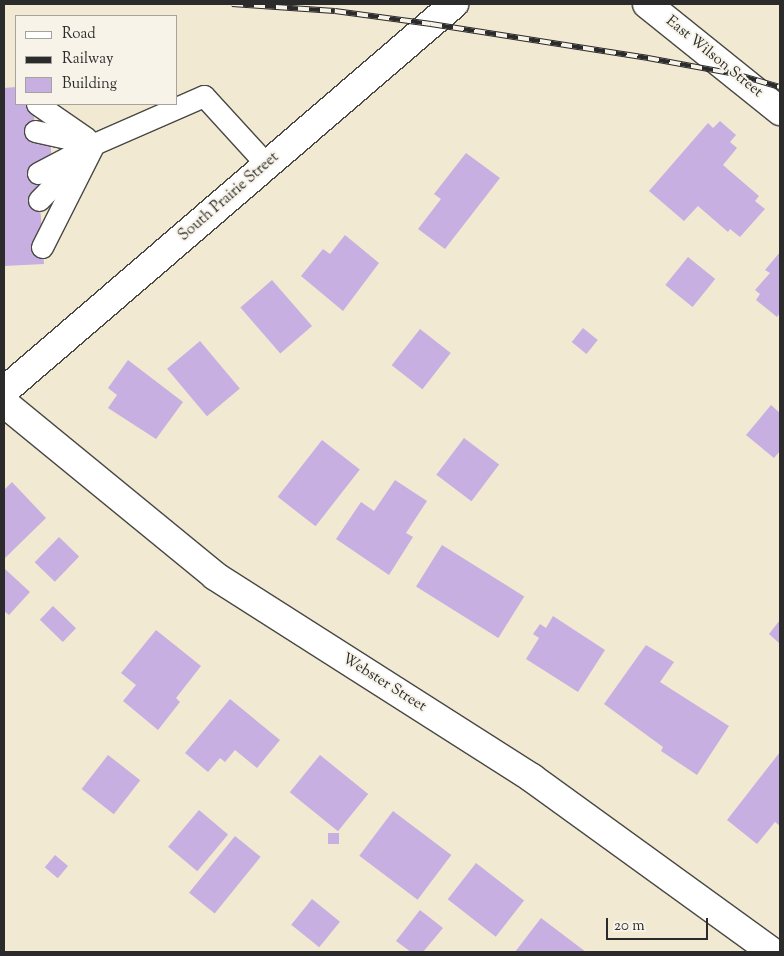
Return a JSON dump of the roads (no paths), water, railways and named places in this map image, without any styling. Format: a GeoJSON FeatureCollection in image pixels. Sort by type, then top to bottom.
{"type":"FeatureCollection","features":[{"type":"Feature","properties":{"kind":"street","name":"South Prairie Street"},"geometry":{"type":"LineString","coordinates":[[4,391],[454,4]]}},
{"type":"Feature","properties":{"kind":"street","name":"East Wilson Street"},"geometry":{"type":"LineString","coordinates":[[647,4],[780,111]]}},
{"type":"Feature","properties":{"kind":"street","name":"Webster Street"},"geometry":{"type":"LineString","coordinates":[[4,403],[216,576],[532,778],[772,952]]}},
{"type":"Feature","properties":{"kind":"lane"},"geometry":{"type":"LineString","coordinates":[[38,174],[94,144],[204,96],[267,165]]}},
{"type":"Feature","properties":{"kind":"lane"},"geometry":{"type":"LineString","coordinates":[[38,105],[94,144]]}},
{"type":"Feature","properties":{"kind":"lane"},"geometry":{"type":"LineString","coordinates":[[35,131],[94,144]]}},
{"type":"Feature","properties":{"kind":"lane"},"geometry":{"type":"LineString","coordinates":[[39,200],[94,144]]}},
{"type":"Feature","properties":{"kind":"lane"},"geometry":{"type":"LineString","coordinates":[[42,237],[94,144]]}},
{"type":"Feature","properties":{"kind":"railway"},"geometry":{"type":"LineString","coordinates":[[232,4],[335,11],[431,24],[648,58],[735,74],[780,87]]}}]}
